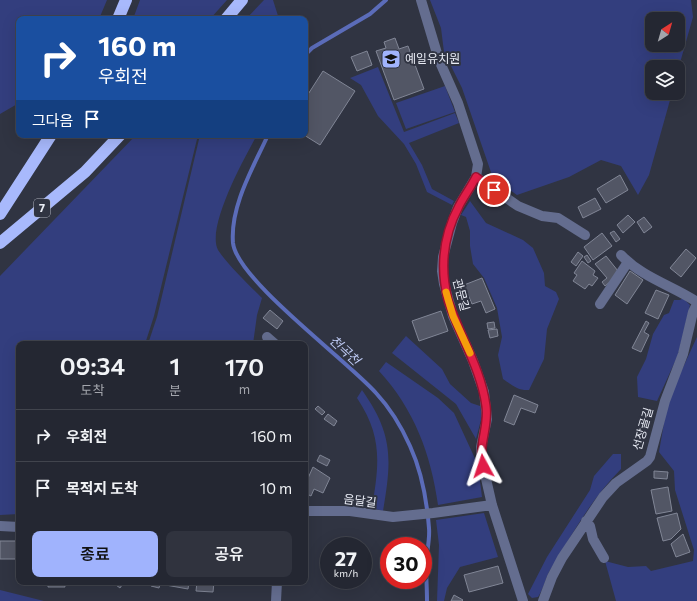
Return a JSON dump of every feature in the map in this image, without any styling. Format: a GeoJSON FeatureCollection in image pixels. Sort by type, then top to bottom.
{"type":"FeatureCollection","features":[{"type":"Feature","properties":{"kind":"highway"},"geometry":{"type":"LineString","coordinates":[[119,16],[126,0]]}},
{"type":"Feature","properties":{"kind":"highway"},"geometry":{"type":"LineString","coordinates":[[229,16],[242,0]]}},
{"type":"Feature","properties":{"kind":"highway"},"geometry":{"type":"LineString","coordinates":[[1,213],[49,138]]}},
{"type":"Feature","properties":{"kind":"highway","name":"7"},"geometry":{"type":"LineString","coordinates":[[0,243],[85,172],[117,138]]}},
{"type":"Feature","properties":{"kind":"street","name":"관문길"},"geometry":{"type":"LineString","coordinates":[[421,0],[440,60],[458,103],[478,164],[476,177],[455,215],[443,257],[442,271],[448,300],[484,392],[487,419],[481,447],[481,457],[492,505],[523,601]]}},
{"type":"Feature","properties":{"kind":"street"},"geometry":{"type":"LineString","coordinates":[[476,177],[518,206],[542,216],[558,218],[585,235]]}},
{"type":"Feature","properties":{"kind":"street","name":"선장골길"},"geometry":{"type":"LineString","coordinates":[[543,601],[557,567],[586,521],[609,489],[624,476],[647,462],[665,401],[683,354],[693,312],[697,303],[681,291],[643,274],[625,259],[600,304]]}},
{"type":"Feature","properties":{"kind":"street","name":"음달길"},"geometry":{"type":"LineString","coordinates":[[308,511],[350,511],[380,517],[412,516],[492,505]]}},
{"type":"Feature","properties":{"kind":"street"},"geometry":{"type":"LineString","coordinates":[[586,521],[590,526],[593,539],[604,558]]}},
{"type":"Feature","properties":{"kind":"street"},"geometry":{"type":"LineString","coordinates":[[0,526],[16,527]]}},
{"type":"Feature","properties":{"kind":"street"},"geometry":{"type":"LineString","coordinates":[[276,601],[277,585]]}},
{"type":"Feature","properties":{"kind":"shaded area"},"geometry":{"type":"Polygon","coordinates":[[[0,0],[107,0],[100,16],[16,16],[16,105],[0,114],[0,0]]]}},
{"type":"Feature","properties":{"kind":"shaded area"},"geometry":{"type":"Polygon","coordinates":[[[140,0],[227,0],[213,16],[134,16],[140,0]]]}},
{"type":"Feature","properties":{"kind":"shaded area"},"geometry":{"type":"Polygon","coordinates":[[[264,0],[273,0],[278,16],[249,16],[264,0]]]}},
{"type":"Feature","properties":{"kind":"shaded area"},"geometry":{"type":"Polygon","coordinates":[[[430,0],[691,0],[693,17],[685,45],[685,12],[645,12],[645,52],[683,52],[681,60],[645,60],[645,100],[670,100],[649,175],[638,195],[621,166],[601,160],[569,177],[517,195],[493,178],[462,88],[444,52],[441,28],[430,0]]]}},
{"type":"Feature","properties":{"kind":"shaded area"},"geometry":{"type":"Polygon","coordinates":[[[378,67],[404,132],[455,113],[459,123],[409,143],[422,165],[432,189],[454,201],[452,205],[427,192],[416,164],[404,144],[378,116],[361,85],[350,78],[378,67]]]}},
{"type":"Feature","properties":{"kind":"shaded area"},"geometry":{"type":"Polygon","coordinates":[[[445,86],[455,112],[406,129],[396,103],[445,86]]]}},
{"type":"Feature","properties":{"kind":"shaded area"},"geometry":{"type":"Polygon","coordinates":[[[133,138],[197,138],[154,316],[146,341],[16,341],[16,514],[0,515],[0,276],[133,138]]]}},
{"type":"Feature","properties":{"kind":"shaded area"},"geometry":{"type":"Polygon","coordinates":[[[199,138],[255,138],[228,192],[217,225],[216,239],[218,250],[238,274],[262,298],[257,315],[253,341],[149,341],[157,317],[199,138]]]}},
{"type":"Feature","properties":{"kind":"shaded area"},"geometry":{"type":"Polygon","coordinates":[[[470,201],[486,223],[523,240],[533,248],[544,273],[545,286],[556,292],[559,299],[547,329],[544,359],[529,390],[519,389],[503,379],[498,355],[502,337],[497,308],[484,278],[473,264],[470,246],[470,231],[466,217],[461,215],[470,201]]]}},
{"type":"Feature","properties":{"kind":"shaded area"},"geometry":{"type":"Polygon","coordinates":[[[683,298],[690,305],[678,355],[657,401],[638,397],[637,377],[646,359],[653,334],[664,315],[669,313],[674,300],[680,300],[683,298]]]}},
{"type":"Feature","properties":{"kind":"shaded area"},"geometry":{"type":"Polygon","coordinates":[[[406,336],[442,369],[450,384],[471,403],[480,406],[482,416],[476,439],[456,404],[392,353],[406,336]]]}},
{"type":"Feature","properties":{"kind":"shaded area"},"geometry":{"type":"Polygon","coordinates":[[[697,337],[697,601],[616,601],[605,561],[628,567],[646,566],[651,571],[693,561],[694,550],[675,490],[674,471],[659,452],[666,411],[674,387],[697,337]]]}},
{"type":"Feature","properties":{"kind":"shaded area"},"geometry":{"type":"Polygon","coordinates":[[[386,362],[438,398],[454,413],[478,465],[482,497],[438,505],[431,468],[419,433],[402,401],[379,371],[386,362]]]}},
{"type":"Feature","properties":{"kind":"shaded area"},"geometry":{"type":"Polygon","coordinates":[[[362,390],[380,420],[388,448],[388,476],[383,511],[372,508],[376,478],[377,451],[371,425],[357,398],[362,390]]]}},
{"type":"Feature","properties":{"kind":"shaded area"},"geometry":{"type":"Polygon","coordinates":[[[613,454],[621,454],[621,469],[600,493],[582,518],[549,572],[538,597],[532,598],[528,594],[547,557],[590,490],[594,476],[613,454]]]}},
{"type":"Feature","properties":{"kind":"shaded area"},"geometry":{"type":"Polygon","coordinates":[[[484,513],[498,557],[460,567],[447,588],[444,601],[437,601],[439,545],[436,520],[484,513]]]}},
{"type":"Feature","properties":{"kind":"shaded area"},"geometry":{"type":"Polygon","coordinates":[[[0,590],[44,601],[0,601],[0,590]]]}},
{"type":"Feature","properties":{"kind":"building"},"geometry":{"type":"Polygon","coordinates":[[[395,38],[399,49],[408,46],[424,89],[394,100],[376,51],[386,48],[384,42],[395,38]]]}},
{"type":"Feature","properties":{"kind":"building"},"geometry":{"type":"Polygon","coordinates":[[[367,51],[372,65],[357,71],[351,57],[367,51]]]}},
{"type":"Feature","properties":{"kind":"building"},"geometry":{"type":"Polygon","coordinates":[[[323,71],[355,91],[320,145],[308,138],[308,94],[323,71]]]}},
{"type":"Feature","properties":{"kind":"building"},"geometry":{"type":"Polygon","coordinates":[[[620,175],[628,190],[606,203],[597,189],[620,175]]]}},
{"type":"Feature","properties":{"kind":"building"},"geometry":{"type":"Polygon","coordinates":[[[595,198],[601,209],[583,218],[578,207],[595,198]]]}},
{"type":"Feature","properties":{"kind":"building"},"geometry":{"type":"Polygon","coordinates":[[[628,215],[635,222],[623,233],[617,225],[628,215]]]}},
{"type":"Feature","properties":{"kind":"building"},"geometry":{"type":"Polygon","coordinates":[[[644,217],[652,227],[644,233],[637,222],[644,217]]]}},
{"type":"Feature","properties":{"kind":"building"},"geometry":{"type":"Polygon","coordinates":[[[614,231],[620,239],[616,242],[610,233],[614,231]]]}},
{"type":"Feature","properties":{"kind":"building"},"geometry":{"type":"Polygon","coordinates":[[[602,233],[612,246],[593,260],[584,247],[602,233]]]}},
{"type":"Feature","properties":{"kind":"building"},"geometry":{"type":"Polygon","coordinates":[[[686,249],[696,258],[681,277],[670,268],[686,249]]]}},
{"type":"Feature","properties":{"kind":"building"},"geometry":{"type":"Polygon","coordinates":[[[578,252],[583,256],[576,266],[571,262],[578,252]]]}},
{"type":"Feature","properties":{"kind":"building"},"geometry":{"type":"Polygon","coordinates":[[[587,255],[591,261],[588,263],[584,257],[587,255]]]}},
{"type":"Feature","properties":{"kind":"building"},"geometry":{"type":"Polygon","coordinates":[[[606,256],[618,271],[611,281],[605,286],[602,282],[607,278],[595,264],[606,256]]]}},
{"type":"Feature","properties":{"kind":"building"},"geometry":{"type":"Polygon","coordinates":[[[582,261],[595,271],[593,275],[598,278],[592,286],[589,284],[585,289],[573,281],[577,275],[574,273],[582,261]]]}},
{"type":"Feature","properties":{"kind":"building"},"geometry":{"type":"Polygon","coordinates":[[[630,271],[643,280],[627,304],[615,295],[630,271]]]}},
{"type":"Feature","properties":{"kind":"building"},"geometry":{"type":"Polygon","coordinates":[[[482,278],[495,309],[486,313],[481,301],[472,304],[464,285],[482,278]]]}},
{"type":"Feature","properties":{"kind":"building"},"geometry":{"type":"Polygon","coordinates":[[[656,290],[669,295],[658,319],[645,313],[656,290]]]}},
{"type":"Feature","properties":{"kind":"building"},"geometry":{"type":"Polygon","coordinates":[[[270,310],[283,321],[277,329],[263,318],[270,310]]]}},
{"type":"Feature","properties":{"kind":"building"},"geometry":{"type":"Polygon","coordinates":[[[441,311],[448,331],[419,341],[412,321],[441,311]]]}},
{"type":"Feature","properties":{"kind":"building"},"geometry":{"type":"Polygon","coordinates":[[[646,321],[649,323],[644,332],[649,335],[641,352],[632,348],[646,321]]]}},
{"type":"Feature","properties":{"kind":"building"},"geometry":{"type":"Polygon","coordinates":[[[494,322],[495,328],[488,329],[487,323],[494,322]]]}},
{"type":"Feature","properties":{"kind":"building"},"geometry":{"type":"Polygon","coordinates":[[[497,329],[498,336],[490,338],[488,330],[497,329]]]}},
{"type":"Feature","properties":{"kind":"building"},"geometry":{"type":"Polygon","coordinates":[[[514,395],[538,405],[535,413],[521,408],[514,425],[504,421],[514,395]]]}},
{"type":"Feature","properties":{"kind":"building"},"geometry":{"type":"Polygon","coordinates":[[[318,406],[325,412],[322,415],[315,409],[318,406]]]}},
{"type":"Feature","properties":{"kind":"building"},"geometry":{"type":"Polygon","coordinates":[[[328,414],[337,421],[334,426],[324,419],[328,414]]]}},
{"type":"Feature","properties":{"kind":"building"},"geometry":{"type":"Polygon","coordinates":[[[320,455],[330,460],[327,466],[317,461],[320,455]]]}},
{"type":"Feature","properties":{"kind":"building"},"geometry":{"type":"Polygon","coordinates":[[[313,467],[330,478],[323,493],[314,489],[311,496],[308,494],[308,478],[313,467]]]}},
{"type":"Feature","properties":{"kind":"building"},"geometry":{"type":"Polygon","coordinates":[[[654,471],[668,472],[667,479],[654,478],[654,471]]]}},
{"type":"Feature","properties":{"kind":"building"},"geometry":{"type":"Polygon","coordinates":[[[668,487],[672,511],[656,514],[651,490],[668,487]]]}},
{"type":"Feature","properties":{"kind":"building"},"geometry":{"type":"Polygon","coordinates":[[[677,513],[681,529],[671,539],[663,541],[657,518],[677,513]]]}},
{"type":"Feature","properties":{"kind":"building"},"geometry":{"type":"Polygon","coordinates":[[[683,534],[690,552],[676,557],[671,544],[683,534]]]}},
{"type":"Feature","properties":{"kind":"building"},"geometry":{"type":"Polygon","coordinates":[[[0,541],[16,541],[16,559],[0,559],[0,541]]]}},
{"type":"Feature","properties":{"kind":"building"},"geometry":{"type":"Polygon","coordinates":[[[498,566],[503,583],[469,592],[464,575],[498,566]]]}},
{"type":"Feature","properties":{"kind":"building"},"geometry":{"type":"Polygon","coordinates":[[[48,585],[65,585],[65,587],[48,587],[48,585]]]}},
{"type":"Feature","properties":{"kind":"building"},"geometry":{"type":"Polygon","coordinates":[[[151,585],[160,585],[159,588],[151,585]]]}},
{"type":"Feature","properties":{"kind":"building"},"geometry":{"type":"Polygon","coordinates":[[[166,585],[189,585],[188,589],[166,585]]]}},
{"type":"Feature","properties":{"kind":"building"},"geometry":{"type":"Polygon","coordinates":[[[197,585],[214,585],[213,592],[196,591],[197,585]]]}},
{"type":"Feature","properties":{"kind":"building"},"geometry":{"type":"Polygon","coordinates":[[[454,595],[463,600],[451,601],[454,595]]]}},
{"type":"Feature","properties":{"kind":"waterway","name":"천곡천"},"geometry":{"type":"LineString","coordinates":[[308,52],[312,48],[370,14],[386,0]]}},
{"type":"Feature","properties":{"kind":"waterway","name":"천곡천"},"geometry":{"type":"LineString","coordinates":[[267,138],[239,201],[235,215],[233,243],[239,259],[253,278],[296,320],[376,393],[391,412],[403,432],[414,455],[423,486],[427,508],[429,532],[426,562],[427,601]]}},
{"type":"Feature","properties":{"kind":"slow traffic"},"geometry":{"type":"LineString","coordinates":[[446,292],[453,316],[470,353]]}},
{"type":"Feature","properties":{"kind":"place","name":"예일유치원"},"geometry":{"type":"Point","coordinates":[391,59]}},
{"type":"Feature","properties":{"kind":"route"},"geometry":{"type":"LineString","coordinates":[[483,466],[481,447],[487,419],[484,392],[473,361],[453,316],[442,271],[443,257],[455,215],[458,207],[476,177],[494,190]]}}]}
